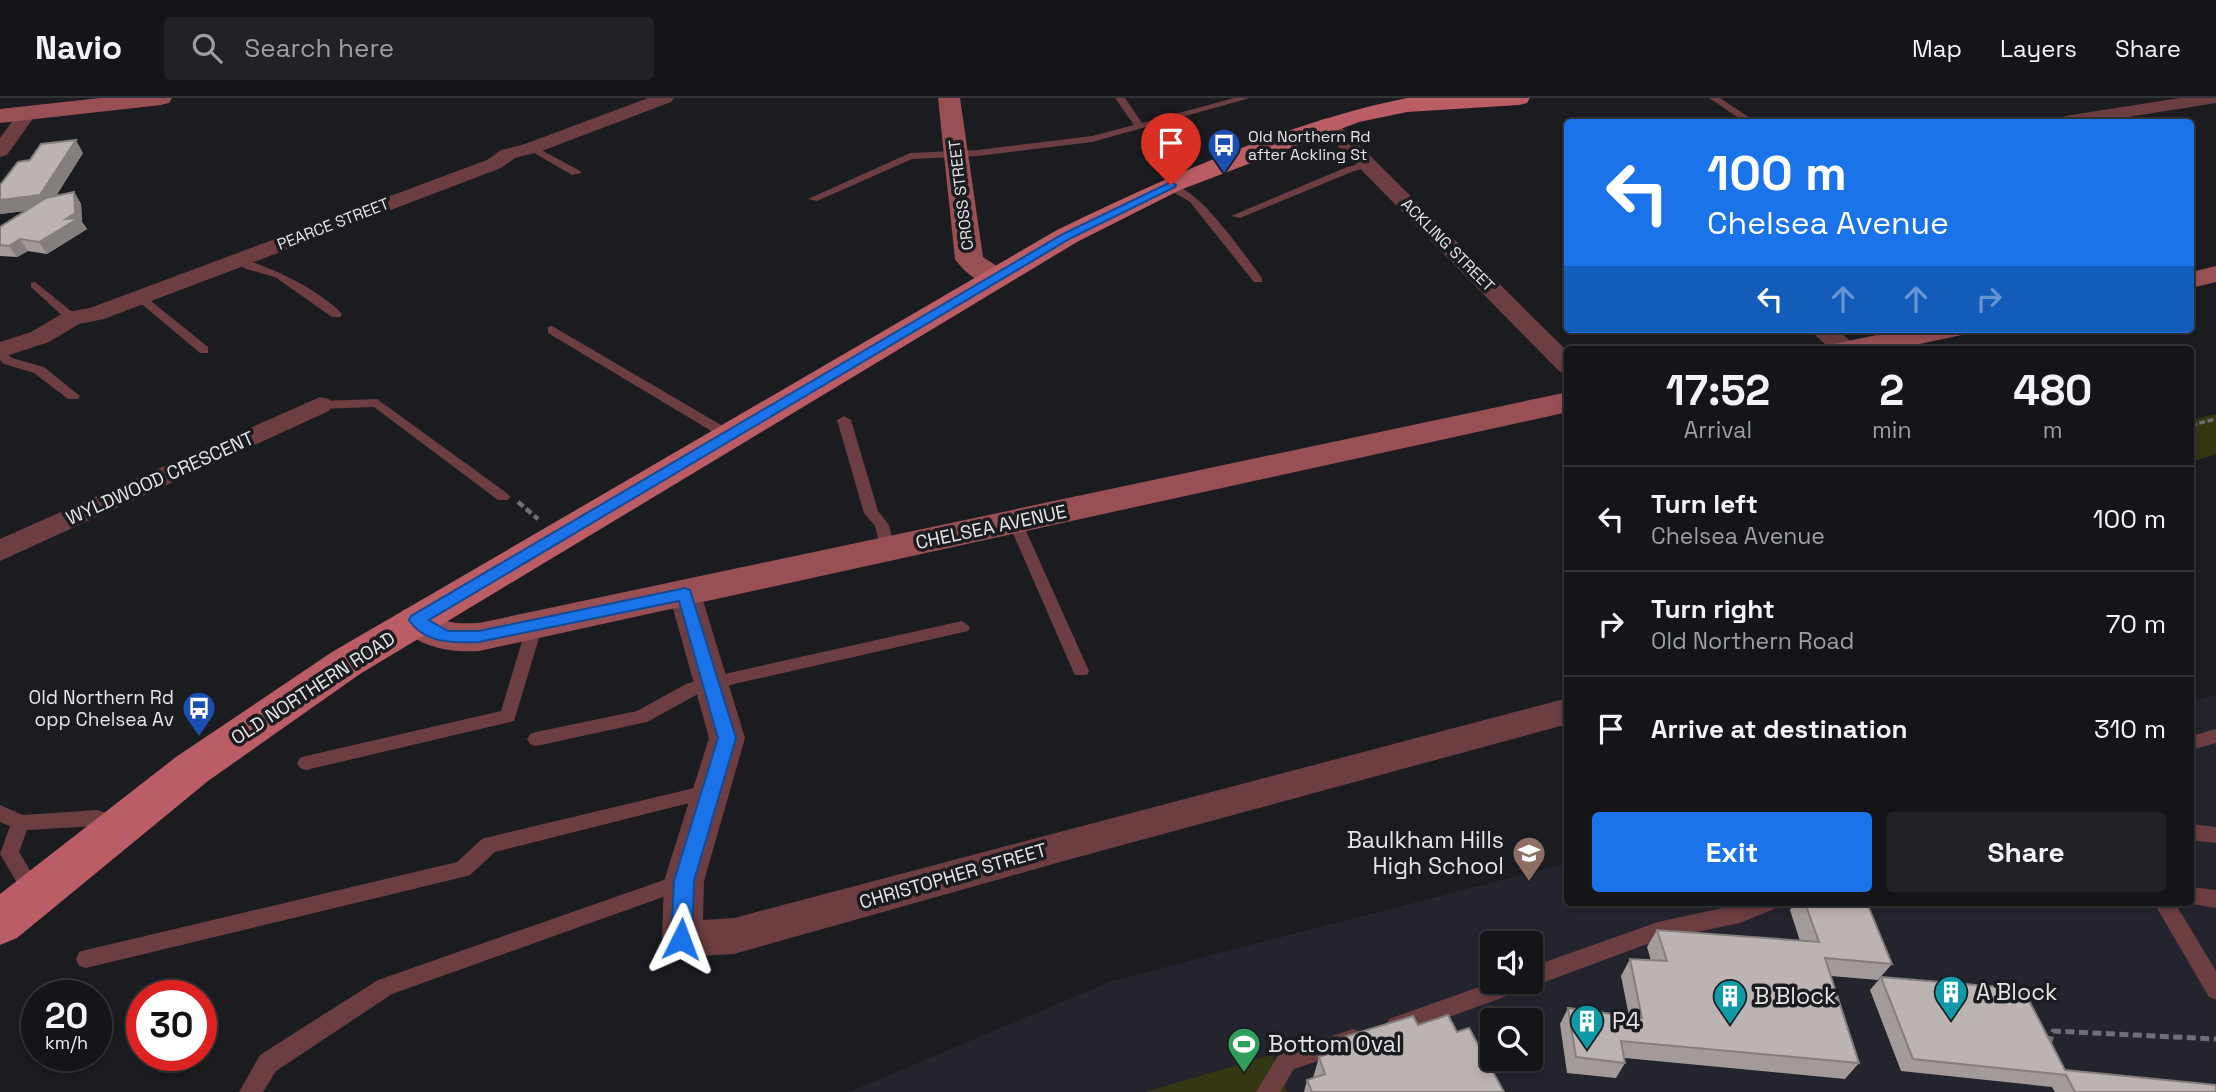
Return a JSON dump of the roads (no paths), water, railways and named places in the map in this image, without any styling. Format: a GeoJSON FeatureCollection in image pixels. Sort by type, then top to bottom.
{"type":"FeatureCollection","features":[{"type":"Feature","properties":{"kind":"main road","name":"OLD NORTHERN ROAD"},"geometry":{"type":"LineString","coordinates":[[0,923],[119,826],[277,708],[417,620],[1067,236],[1170,186],[1353,116],[1407,105],[1519,98]]}},
{"type":"Feature","properties":{"kind":"street"},"geometry":{"type":"LineString","coordinates":[[0,116],[161,98]]}},
{"type":"Feature","properties":{"kind":"street","name":"PEARCE STREET"},"geometry":{"type":"LineString","coordinates":[[0,351],[40,337],[72,318],[94,314],[494,164],[508,153],[533,148],[665,98]]}},
{"type":"Feature","properties":{"kind":"street","name":"CROSS STREET"},"geometry":{"type":"LineString","coordinates":[[949,98],[969,259],[978,268],[996,278]]}},
{"type":"Feature","properties":{"kind":"street"},"geometry":{"type":"LineString","coordinates":[[2084,119],[2215,98]]}},
{"type":"Feature","properties":{"kind":"street"},"geometry":{"type":"LineString","coordinates":[[0,150],[29,113]]}},
{"type":"Feature","properties":{"kind":"street","name":"ACKLING STREET"},"geometry":{"type":"LineString","coordinates":[[1327,124],[1564,362]]}},
{"type":"Feature","properties":{"kind":"street"},"geometry":{"type":"LineString","coordinates":[[2194,278],[2216,274]]}},
{"type":"Feature","properties":{"kind":"street"},"geometry":{"type":"LineString","coordinates":[[1829,333],[1858,346]]}},
{"type":"Feature","properties":{"kind":"street"},"geometry":{"type":"LineString","coordinates":[[1872,346],[1932,333]]}},
{"type":"Feature","properties":{"kind":"street","name":"CHELSEA AVENUE"},"geometry":{"type":"LineString","coordinates":[[417,620],[434,633],[462,638],[535,625],[1564,403]]}},
{"type":"Feature","properties":{"kind":"street","name":"WYLDWOOD CRESCENT"},"geometry":{"type":"LineString","coordinates":[[0,551],[320,405]]}},
{"type":"Feature","properties":{"kind":"street","name":"CHRISTOPHER STREET"},"geometry":{"type":"LineString","coordinates":[[685,594],[727,738],[684,881],[681,939],[734,936],[1564,711]]}},
{"type":"Feature","properties":{"kind":"lane"},"geometry":{"type":"LineString","coordinates":[[1120,98],[1139,126]]}},
{"type":"Feature","properties":{"kind":"lane"},"geometry":{"type":"LineString","coordinates":[[813,199],[910,156],[978,153],[1092,139],[1245,98]]}},
{"type":"Feature","properties":{"kind":"lane"},"geometry":{"type":"LineString","coordinates":[[1714,98],[1746,119]]}},
{"type":"Feature","properties":{"kind":"lane"},"geometry":{"type":"LineString","coordinates":[[533,148],[576,173]]}},
{"type":"Feature","properties":{"kind":"lane"},"geometry":{"type":"LineString","coordinates":[[1236,216],[1351,169],[1368,165]]}},
{"type":"Feature","properties":{"kind":"lane"},"geometry":{"type":"LineString","coordinates":[[1170,186],[1194,200],[1258,279]]}},
{"type":"Feature","properties":{"kind":"lane"},"geometry":{"type":"LineString","coordinates":[[239,260],[250,267],[279,275],[336,314]]}},
{"type":"Feature","properties":{"kind":"lane"},"geometry":{"type":"LineString","coordinates":[[35,285],[72,318]]}},
{"type":"Feature","properties":{"kind":"lane"},"geometry":{"type":"LineString","coordinates":[[141,296],[204,350]]}},
{"type":"Feature","properties":{"kind":"lane"},"geometry":{"type":"LineString","coordinates":[[552,330],[728,435]]}},
{"type":"Feature","properties":{"kind":"lane"},"geometry":{"type":"LineString","coordinates":[[0,351],[8,361],[39,370],[73,396]]}},
{"type":"Feature","properties":{"kind":"lane"},"geometry":{"type":"LineString","coordinates":[[320,405],[377,403],[503,497]]}},
{"type":"Feature","properties":{"kind":"lane"},"geometry":{"type":"LineString","coordinates":[[844,420],[871,513],[883,525],[887,550]]}},
{"type":"Feature","properties":{"kind":"lane"},"geometry":{"type":"LineString","coordinates":[[1015,522],[1081,671]]}},
{"type":"Feature","properties":{"kind":"lane"},"geometry":{"type":"LineString","coordinates":[[306,763],[508,716],[535,625]]}},
{"type":"Feature","properties":{"kind":"lane"},"geometry":{"type":"LineString","coordinates":[[536,739],[641,717],[710,682],[962,626]]}},
{"type":"Feature","properties":{"kind":"lane"},"geometry":{"type":"LineString","coordinates":[[2194,742],[2216,736]]}},
{"type":"Feature","properties":{"kind":"lane"},"geometry":{"type":"LineString","coordinates":[[86,959],[463,869],[489,845],[711,791]]}},
{"type":"Feature","properties":{"kind":"lane"},"geometry":{"type":"LineString","coordinates":[[0,813],[21,823],[97,818],[119,826]]}},
{"type":"Feature","properties":{"kind":"lane"},"geometry":{"type":"LineString","coordinates":[[21,823],[9,853],[34,894]]}},
{"type":"Feature","properties":{"kind":"lane"},"geometry":{"type":"LineString","coordinates":[[2194,832],[2216,835]]}},
{"type":"Feature","properties":{"kind":"lane"},"geometry":{"type":"LineString","coordinates":[[250,1092],[268,1063],[385,987],[684,881]]}},
{"type":"Feature","properties":{"kind":"lane"},"geometry":{"type":"LineString","coordinates":[[2194,896],[2216,899]]}},
{"type":"Feature","properties":{"kind":"lane"},"geometry":{"type":"LineString","coordinates":[[1543,973],[1660,930],[1728,918],[1761,906]]}},
{"type":"Feature","properties":{"kind":"lane"},"geometry":{"type":"LineString","coordinates":[[2166,906],[2216,990]]}},
{"type":"Feature","properties":{"kind":"lane"},"geometry":{"type":"LineString","coordinates":[[1267,1092],[1287,1062],[1486,994]]}},
{"type":"Feature","properties":{"kind":"place","name":"Old Northern Rd after Ackling St"},"geometry":{"type":"Point","coordinates":[1224,175]}},
{"type":"Feature","properties":{"kind":"place","name":"Old Northern Rd opp Chelsea Av"},"geometry":{"type":"Point","coordinates":[199,738]}},
{"type":"Feature","properties":{"kind":"place","name":"Baulkham Hills High School"},"geometry":{"type":"Point","coordinates":[1529,883]}},
{"type":"Feature","properties":{"kind":"place","name":"A Block"},"geometry":{"type":"Point","coordinates":[1951,1022]}},
{"type":"Feature","properties":{"kind":"place","name":"B Block"},"geometry":{"type":"Point","coordinates":[1730,1026]}},
{"type":"Feature","properties":{"kind":"place","name":"P4"},"geometry":{"type":"Point","coordinates":[1587,1051]}},
{"type":"Feature","properties":{"kind":"place","name":"Bottom Oval"},"geometry":{"type":"Point","coordinates":[1244,1074]}}]}
